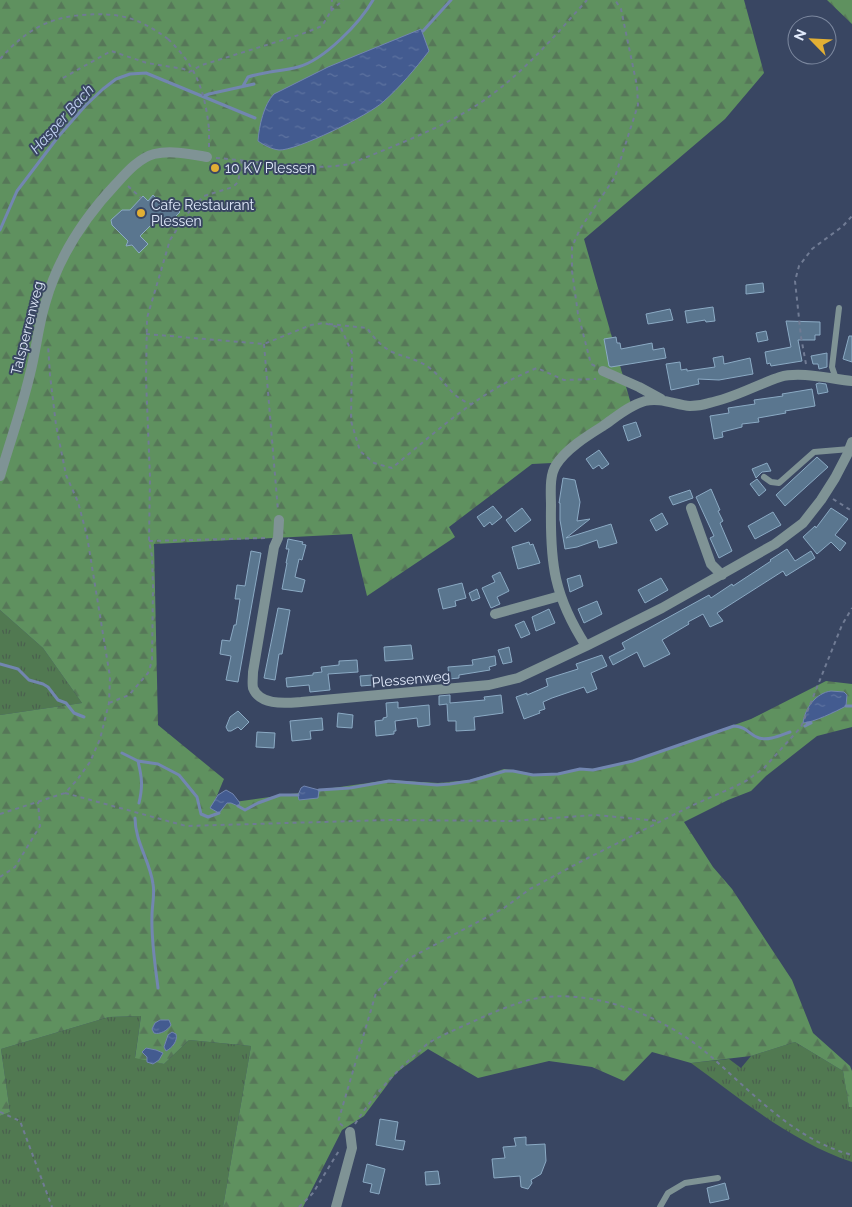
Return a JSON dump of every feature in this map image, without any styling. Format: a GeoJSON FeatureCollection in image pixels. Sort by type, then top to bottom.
{"type":"FeatureCollection","features":[{"type":"Feature","properties":{"kind":"street","name":"Talsperrenweg"},"geometry":{"type":"LineString","coordinates":[[0,476],[30,375],[45,303],[55,274],[79,230],[93,209],[120,180],[138,163],[152,155],[167,152],[207,157]]}},
{"type":"Feature","properties":{"kind":"street"},"geometry":{"type":"LineString","coordinates":[[601,375],[639,387],[664,401]]}},
{"type":"Feature","properties":{"kind":"street"},"geometry":{"type":"LineString","coordinates":[[586,646],[571,622],[560,596],[553,564],[550,526],[551,481],[556,466],[566,453],[635,405],[647,400],[692,406],[703,405],[717,402],[782,377],[810,376],[852,381]]}},
{"type":"Feature","properties":{"kind":"street","name":"Plessenweg"},"geometry":{"type":"LineString","coordinates":[[279,520],[278,538],[274,547],[253,672],[254,690],[261,698],[272,702],[301,702],[489,685],[518,678],[586,646],[662,608],[775,544],[803,523],[825,494],[851,445]]}},
{"type":"Feature","properties":{"kind":"street"},"geometry":{"type":"LineString","coordinates":[[691,508],[711,564],[722,575]]}},
{"type":"Feature","properties":{"kind":"street"},"geometry":{"type":"LineString","coordinates":[[494,614],[560,596]]}},
{"type":"Feature","properties":{"kind":"street"},"geometry":{"type":"LineString","coordinates":[[336,1207],[352,1148],[350,1132]]}},
{"type":"Feature","properties":{"kind":"lane"},"geometry":{"type":"LineString","coordinates":[[836,379],[832,367],[839,308]]}},
{"type":"Feature","properties":{"kind":"lane"},"geometry":{"type":"LineString","coordinates":[[764,477],[771,482],[779,483],[814,452],[851,445]]}},
{"type":"Feature","properties":{"kind":"lane"},"geometry":{"type":"LineString","coordinates":[[660,1207],[668,1193],[685,1183],[718,1178]]}},
{"type":"Feature","properties":{"kind":"path"},"geometry":{"type":"LineString","coordinates":[[331,11],[332,0]]}},
{"type":"Feature","properties":{"kind":"path"},"geometry":{"type":"LineString","coordinates":[[63,78],[111,51],[147,63],[184,69],[188,72],[202,65],[322,26],[331,11],[343,0]]}},
{"type":"Feature","properties":{"kind":"path"},"geometry":{"type":"LineString","coordinates":[[0,59],[21,38],[46,23],[61,17],[109,13],[120,15],[145,24],[168,39],[184,55],[197,77],[206,102],[209,129],[207,157],[305,167],[338,166],[350,164],[424,133],[478,104],[511,79],[540,52],[587,0]]}},
{"type":"Feature","properties":{"kind":"path"},"geometry":{"type":"LineString","coordinates":[[601,375],[592,364],[578,314],[572,271],[572,247],[580,229],[615,177],[638,105],[637,86],[621,9],[615,0]]}},
{"type":"Feature","properties":{"kind":"path"},"geometry":{"type":"LineString","coordinates":[[109,703],[129,695],[148,673],[152,661],[152,556],[149,541],[150,477],[146,379],[147,318],[170,240],[187,214],[204,196],[233,187],[238,182],[242,160]]}},
{"type":"Feature","properties":{"kind":"path"},"geometry":{"type":"LineString","coordinates":[[137,194],[141,198]]}},
{"type":"Feature","properties":{"kind":"path"},"geometry":{"type":"LineString","coordinates":[[810,376],[801,337],[795,281],[799,266],[812,248],[843,226],[852,216]]}},
{"type":"Feature","properties":{"kind":"path"},"geometry":{"type":"LineString","coordinates":[[146,334],[264,344],[311,324],[324,323],[367,328],[373,337],[391,351],[420,361],[433,370],[450,391],[464,402],[471,404]]}},
{"type":"Feature","properties":{"kind":"path"},"geometry":{"type":"LineString","coordinates":[[324,323],[341,328],[352,353],[351,421],[360,451],[374,463],[392,468],[471,404],[513,378],[537,368],[564,380],[601,375]]}},
{"type":"Feature","properties":{"kind":"path"},"geometry":{"type":"LineString","coordinates":[[0,814],[65,793],[90,762],[100,739],[109,703],[110,677],[87,536],[78,502],[66,476],[55,415],[47,340]]}},
{"type":"Feature","properties":{"kind":"path"},"geometry":{"type":"LineString","coordinates":[[264,344],[279,520]]}},
{"type":"Feature","properties":{"kind":"path"},"geometry":{"type":"LineString","coordinates":[[825,494],[852,511]]}},
{"type":"Feature","properties":{"kind":"path"},"geometry":{"type":"LineString","coordinates":[[149,541],[278,538]]}},
{"type":"Feature","properties":{"kind":"path"},"geometry":{"type":"LineString","coordinates":[[852,608],[842,625],[801,726],[764,768],[746,781],[660,821],[530,889],[504,908],[408,958],[376,993],[338,1122],[350,1132],[396,1071],[430,1042],[502,1009],[533,999],[557,997],[583,998],[622,1006],[664,1023],[706,1053],[758,1100],[803,1133],[852,1156]]}},
{"type":"Feature","properties":{"kind":"path"},"geometry":{"type":"LineString","coordinates":[[65,793],[186,826],[388,820],[512,822],[595,815],[660,821]]}},
{"type":"Feature","properties":{"kind":"path"},"geometry":{"type":"LineString","coordinates":[[0,877],[15,867],[40,826],[38,801]]}},
{"type":"Feature","properties":{"kind":"path"},"geometry":{"type":"LineString","coordinates":[[0,1112],[20,1120],[52,1207]]}},
{"type":"Feature","properties":{"kind":"path"},"geometry":{"type":"LineString","coordinates":[[299,1207],[313,1193],[341,1147]]}},
{"type":"Feature","properties":{"kind":"green space"},"geometry":{"type":"Polygon","coordinates":[[[0,0],[744,0],[764,73],[725,119],[584,239],[631,404],[552,463],[532,464],[449,527],[455,537],[367,596],[352,534],[154,544],[158,725],[224,779],[213,805],[389,780],[438,783],[470,780],[504,769],[533,774],[559,774],[580,768],[592,769],[633,761],[751,719],[826,681],[852,684],[852,727],[817,736],[766,776],[751,791],[684,822],[713,867],[732,889],[792,980],[813,1033],[850,1066],[852,1071],[852,1107],[849,1107],[843,1071],[795,1042],[751,1056],[691,1063],[652,1052],[624,1081],[592,1067],[549,1061],[478,1078],[428,1049],[396,1073],[364,1116],[342,1130],[303,1207],[223,1207],[251,1046],[189,1040],[164,1064],[135,1058],[141,1016],[109,1017],[1,1049],[10,1112],[0,1116],[0,715],[82,703],[43,648],[0,610],[0,0]]]}},
{"type":"Feature","properties":{"kind":"green space"},"geometry":{"type":"Polygon","coordinates":[[[827,0],[852,0],[852,24],[827,0]]]}},
{"type":"Feature","properties":{"kind":"green space"},"geometry":{"type":"Polygon","coordinates":[[[0,610],[43,648],[82,703],[0,715],[0,610]]]}},
{"type":"Feature","properties":{"kind":"green space"},"geometry":{"type":"Polygon","coordinates":[[[141,1016],[135,1057],[164,1064],[189,1040],[251,1046],[223,1207],[0,1207],[0,1116],[10,1112],[1,1049],[109,1017],[141,1016]]]}},
{"type":"Feature","properties":{"kind":"green space"},"geometry":{"type":"Polygon","coordinates":[[[795,1042],[843,1071],[849,1106],[852,1107],[852,1162],[830,1154],[788,1132],[691,1063],[729,1059],[741,1068],[751,1056],[795,1042]]]}},
{"type":"Feature","properties":{"kind":"water"},"geometry":{"type":"Polygon","coordinates":[[[421,29],[429,51],[401,84],[375,108],[316,139],[288,149],[279,150],[268,147],[258,141],[267,103],[274,94],[328,67],[421,29]]]}},
{"type":"Feature","properties":{"kind":"water"},"geometry":{"type":"Polygon","coordinates":[[[826,692],[844,692],[847,695],[846,706],[831,714],[803,723],[806,712],[812,702],[826,692]]]}},
{"type":"Feature","properties":{"kind":"water"},"geometry":{"type":"Polygon","coordinates":[[[304,786],[319,790],[318,798],[299,800],[298,795],[304,786]]]}},
{"type":"Feature","properties":{"kind":"water"},"geometry":{"type":"Polygon","coordinates":[[[226,790],[233,794],[240,803],[238,806],[227,803],[219,813],[210,808],[218,795],[226,790]]]}},
{"type":"Feature","properties":{"kind":"water"},"geometry":{"type":"Polygon","coordinates":[[[160,1020],[169,1020],[171,1025],[164,1032],[154,1033],[152,1029],[155,1023],[160,1020]]]}},
{"type":"Feature","properties":{"kind":"water"},"geometry":{"type":"Polygon","coordinates":[[[172,1032],[176,1034],[176,1039],[166,1051],[164,1047],[168,1035],[172,1032]]]}},
{"type":"Feature","properties":{"kind":"water"},"geometry":{"type":"Polygon","coordinates":[[[146,1048],[163,1053],[159,1060],[153,1064],[147,1062],[147,1057],[142,1052],[146,1048]]]}},
{"type":"Feature","properties":{"kind":"building"},"geometry":{"type":"Polygon","coordinates":[[[153,195],[163,205],[168,200],[180,212],[166,226],[159,219],[140,236],[148,244],[139,253],[132,245],[126,246],[128,241],[112,225],[111,220],[122,210],[130,210],[143,196],[148,201],[153,195]]]}},
{"type":"Feature","properties":{"kind":"building"},"geometry":{"type":"Polygon","coordinates":[[[763,283],[764,292],[746,294],[746,285],[763,283]]]}},
{"type":"Feature","properties":{"kind":"building"},"geometry":{"type":"Polygon","coordinates":[[[713,307],[715,321],[706,322],[705,320],[687,323],[685,311],[713,307]]]}},
{"type":"Feature","properties":{"kind":"building"},"geometry":{"type":"Polygon","coordinates":[[[670,309],[673,320],[648,324],[646,314],[670,309]]]}},
{"type":"Feature","properties":{"kind":"building"},"geometry":{"type":"Polygon","coordinates":[[[786,321],[820,322],[820,335],[815,335],[815,340],[798,340],[802,361],[771,366],[770,363],[767,364],[765,352],[791,347],[786,321]]]}},
{"type":"Feature","properties":{"kind":"building"},"geometry":{"type":"Polygon","coordinates":[[[766,331],[768,340],[758,342],[756,333],[766,331]]]}},
{"type":"Feature","properties":{"kind":"building"},"geometry":{"type":"Polygon","coordinates":[[[849,336],[852,336],[852,362],[843,359],[849,336]]]}},
{"type":"Feature","properties":{"kind":"building"},"geometry":{"type":"Polygon","coordinates":[[[616,337],[621,349],[652,343],[653,350],[664,348],[666,358],[611,367],[609,366],[604,339],[616,337]]]}},
{"type":"Feature","properties":{"kind":"building"},"geometry":{"type":"Polygon","coordinates":[[[827,353],[827,367],[819,369],[818,364],[813,364],[811,356],[827,353]]]}},
{"type":"Feature","properties":{"kind":"building"},"geometry":{"type":"Polygon","coordinates":[[[723,356],[724,364],[750,358],[753,374],[719,380],[698,379],[699,384],[671,390],[666,364],[680,362],[681,370],[687,369],[687,371],[715,367],[713,358],[723,356]]]}},
{"type":"Feature","properties":{"kind":"building"},"geometry":{"type":"Polygon","coordinates":[[[816,384],[826,384],[828,392],[818,394],[816,384]]]}},
{"type":"Feature","properties":{"kind":"building"},"geometry":{"type":"Polygon","coordinates":[[[812,389],[815,406],[758,418],[759,422],[742,424],[742,427],[722,432],[723,437],[714,439],[710,416],[729,413],[728,408],[755,404],[754,400],[812,389]]]}},
{"type":"Feature","properties":{"kind":"building"},"geometry":{"type":"Polygon","coordinates":[[[636,422],[641,436],[628,441],[623,426],[636,422]]]}},
{"type":"Feature","properties":{"kind":"building"},"geometry":{"type":"Polygon","coordinates":[[[599,450],[609,464],[602,469],[599,465],[593,469],[586,459],[599,450]]]}},
{"type":"Feature","properties":{"kind":"building"},"geometry":{"type":"Polygon","coordinates":[[[817,457],[828,467],[785,506],[776,495],[817,457]]]}},
{"type":"Feature","properties":{"kind":"building"},"geometry":{"type":"Polygon","coordinates":[[[767,463],[771,471],[762,472],[756,478],[752,469],[767,463]]]}},
{"type":"Feature","properties":{"kind":"building"},"geometry":{"type":"Polygon","coordinates":[[[563,478],[575,480],[580,502],[577,521],[590,519],[566,538],[611,524],[617,543],[599,548],[597,540],[565,549],[559,503],[563,478]]]}},
{"type":"Feature","properties":{"kind":"building"},"geometry":{"type":"Polygon","coordinates":[[[757,479],[766,490],[759,496],[750,484],[757,479]]]}},
{"type":"Feature","properties":{"kind":"building"},"geometry":{"type":"Polygon","coordinates":[[[711,489],[723,521],[720,523],[732,551],[719,558],[710,538],[714,536],[696,497],[711,489]]]}},
{"type":"Feature","properties":{"kind":"building"},"geometry":{"type":"Polygon","coordinates":[[[690,490],[693,498],[673,505],[669,497],[690,490]]]}},
{"type":"Feature","properties":{"kind":"building"},"geometry":{"type":"Polygon","coordinates":[[[493,506],[502,517],[492,525],[490,522],[484,527],[477,517],[493,506]]]}},
{"type":"Feature","properties":{"kind":"building"},"geometry":{"type":"Polygon","coordinates":[[[522,508],[531,520],[515,532],[506,520],[522,508]]]}},
{"type":"Feature","properties":{"kind":"building"},"geometry":{"type":"Polygon","coordinates":[[[831,508],[848,519],[835,535],[846,543],[840,551],[831,542],[817,554],[803,537],[815,526],[816,528],[831,508]]]}},
{"type":"Feature","properties":{"kind":"building"},"geometry":{"type":"Polygon","coordinates":[[[773,512],[781,525],[755,539],[748,526],[773,512]]]}},
{"type":"Feature","properties":{"kind":"building"},"geometry":{"type":"Polygon","coordinates":[[[662,513],[668,524],[656,531],[650,520],[662,513]]]}},
{"type":"Feature","properties":{"kind":"building"},"geometry":{"type":"Polygon","coordinates":[[[288,539],[303,542],[302,544],[306,545],[302,560],[299,559],[295,577],[305,580],[302,592],[282,589],[289,549],[286,549],[288,539]]]}},
{"type":"Feature","properties":{"kind":"building"},"geometry":{"type":"Polygon","coordinates":[[[529,542],[530,545],[533,544],[540,563],[518,569],[512,547],[529,542]]]}},
{"type":"Feature","properties":{"kind":"building"},"geometry":{"type":"Polygon","coordinates":[[[787,549],[795,561],[811,551],[815,558],[786,576],[783,571],[717,613],[723,621],[710,627],[703,614],[688,622],[689,624],[662,640],[670,654],[644,667],[637,652],[613,665],[609,657],[625,649],[622,643],[709,595],[711,598],[732,584],[733,586],[787,549]]]}},
{"type":"Feature","properties":{"kind":"building"},"geometry":{"type":"Polygon","coordinates":[[[251,551],[261,553],[238,682],[226,680],[231,656],[220,654],[222,640],[230,641],[234,625],[236,625],[240,599],[235,599],[237,585],[245,586],[251,551]]]}},
{"type":"Feature","properties":{"kind":"building"},"geometry":{"type":"Polygon","coordinates":[[[500,572],[509,591],[497,597],[500,604],[491,608],[482,588],[495,582],[492,576],[500,572]]]}},
{"type":"Feature","properties":{"kind":"building"},"geometry":{"type":"Polygon","coordinates":[[[580,575],[583,586],[570,592],[567,579],[580,575]]]}},
{"type":"Feature","properties":{"kind":"building"},"geometry":{"type":"Polygon","coordinates":[[[661,578],[668,590],[645,603],[638,590],[661,578]]]}},
{"type":"Feature","properties":{"kind":"building"},"geometry":{"type":"Polygon","coordinates":[[[462,583],[466,598],[455,601],[456,606],[443,609],[438,589],[462,583]]]}},
{"type":"Feature","properties":{"kind":"building"},"geometry":{"type":"Polygon","coordinates":[[[477,589],[480,598],[472,601],[469,593],[477,589]]]}},
{"type":"Feature","properties":{"kind":"building"},"geometry":{"type":"Polygon","coordinates":[[[597,601],[602,614],[584,623],[578,609],[597,601]]]}},
{"type":"Feature","properties":{"kind":"building"},"geometry":{"type":"Polygon","coordinates":[[[278,608],[290,610],[282,654],[279,654],[275,680],[264,678],[278,608]]]}},
{"type":"Feature","properties":{"kind":"building"},"geometry":{"type":"Polygon","coordinates":[[[549,609],[555,623],[536,631],[532,617],[549,609]]]}},
{"type":"Feature","properties":{"kind":"building"},"geometry":{"type":"Polygon","coordinates":[[[524,621],[530,634],[521,638],[515,625],[524,621]]]}},
{"type":"Feature","properties":{"kind":"building"},"geometry":{"type":"Polygon","coordinates":[[[411,645],[413,659],[385,661],[384,647],[411,645]]]}},
{"type":"Feature","properties":{"kind":"building"},"geometry":{"type":"Polygon","coordinates":[[[509,647],[512,662],[503,664],[498,650],[509,647]]]}},
{"type":"Feature","properties":{"kind":"building"},"geometry":{"type":"Polygon","coordinates":[[[602,655],[607,666],[591,673],[597,689],[587,693],[584,687],[552,698],[543,702],[545,709],[539,711],[540,713],[524,719],[516,697],[527,693],[527,695],[548,686],[546,679],[578,669],[576,664],[602,655]]]}},
{"type":"Feature","properties":{"kind":"building"},"geometry":{"type":"Polygon","coordinates":[[[495,656],[496,665],[489,667],[490,670],[459,675],[459,678],[449,679],[448,667],[473,665],[472,660],[495,656]]]}},
{"type":"Feature","properties":{"kind":"building"},"geometry":{"type":"Polygon","coordinates":[[[357,660],[358,672],[328,674],[330,690],[310,692],[309,685],[287,687],[286,678],[313,675],[313,673],[322,672],[321,667],[339,665],[339,661],[357,660]]]}},
{"type":"Feature","properties":{"kind":"building"},"geometry":{"type":"Polygon","coordinates":[[[372,675],[373,685],[361,686],[360,676],[372,675]]]}},
{"type":"Feature","properties":{"kind":"building"},"geometry":{"type":"Polygon","coordinates":[[[450,695],[450,703],[485,700],[484,697],[501,695],[503,713],[474,717],[475,730],[456,731],[456,721],[448,721],[447,704],[439,705],[439,696],[450,695]]]}},
{"type":"Feature","properties":{"kind":"building"},"geometry":{"type":"Polygon","coordinates":[[[398,702],[398,708],[429,705],[430,725],[418,727],[417,718],[395,721],[396,731],[394,731],[394,734],[376,736],[375,721],[383,720],[383,718],[387,717],[386,703],[398,702]]]}},
{"type":"Feature","properties":{"kind":"building"},"geometry":{"type":"Polygon","coordinates":[[[238,711],[249,722],[241,730],[238,727],[228,731],[226,727],[230,717],[238,711]]]}},
{"type":"Feature","properties":{"kind":"building"},"geometry":{"type":"Polygon","coordinates":[[[338,713],[353,715],[352,728],[337,727],[338,713]]]}},
{"type":"Feature","properties":{"kind":"building"},"geometry":{"type":"Polygon","coordinates":[[[322,718],[323,730],[310,731],[311,739],[292,741],[290,721],[322,718]]]}},
{"type":"Feature","properties":{"kind":"building"},"geometry":{"type":"Polygon","coordinates":[[[257,732],[275,733],[274,748],[256,747],[257,732]]]}},
{"type":"Feature","properties":{"kind":"building"},"geometry":{"type":"Polygon","coordinates":[[[380,1119],[398,1122],[395,1140],[405,1141],[403,1150],[376,1145],[380,1119]]]}},
{"type":"Feature","properties":{"kind":"building"},"geometry":{"type":"Polygon","coordinates":[[[526,1137],[526,1145],[545,1144],[546,1161],[541,1174],[531,1180],[532,1183],[528,1189],[521,1187],[520,1176],[494,1178],[492,1159],[505,1158],[503,1147],[516,1146],[514,1138],[526,1137]]]}},
{"type":"Feature","properties":{"kind":"building"},"geometry":{"type":"Polygon","coordinates":[[[367,1164],[385,1169],[379,1194],[370,1192],[372,1184],[363,1182],[367,1164]]]}},
{"type":"Feature","properties":{"kind":"building"},"geometry":{"type":"Polygon","coordinates":[[[438,1171],[440,1184],[426,1185],[425,1172],[438,1171]]]}},
{"type":"Feature","properties":{"kind":"building"},"geometry":{"type":"Polygon","coordinates":[[[725,1183],[729,1199],[710,1203],[707,1188],[725,1183]]]}},
{"type":"Feature","properties":{"kind":"waterway"},"geometry":{"type":"LineString","coordinates":[[243,86],[248,77],[298,67],[319,57],[340,40],[373,0]]}},
{"type":"Feature","properties":{"kind":"waterway","name":"Hasper Bach"},"geometry":{"type":"LineString","coordinates":[[423,31],[451,0]]}},
{"type":"Feature","properties":{"kind":"waterway","name":"Hasper Bach"},"geometry":{"type":"LineString","coordinates":[[0,230],[17,191],[58,137],[85,106],[116,79],[130,74],[146,73],[255,118]]}},
{"type":"Feature","properties":{"kind":"waterway"},"geometry":{"type":"LineString","coordinates":[[204,96],[254,84]]}},
{"type":"Feature","properties":{"kind":"waterway"},"geometry":{"type":"LineString","coordinates":[[0,664],[18,669],[29,680],[48,687],[58,700],[66,703],[74,713],[84,717]]}},
{"type":"Feature","properties":{"kind":"waterway"},"geometry":{"type":"LineString","coordinates":[[846,706],[852,706]]}},
{"type":"Feature","properties":{"kind":"waterway"},"geometry":{"type":"LineString","coordinates":[[805,726],[811,723],[807,723]]}},
{"type":"Feature","properties":{"kind":"waterway"},"geometry":{"type":"LineString","coordinates":[[319,790],[350,788],[389,781],[437,785],[450,784],[470,781],[505,771],[533,775],[558,774],[580,769],[593,770],[633,761],[734,726],[763,739],[790,732]]}},
{"type":"Feature","properties":{"kind":"waterway"},"geometry":{"type":"LineString","coordinates":[[122,753],[138,761],[158,764],[179,775],[197,797],[201,814],[208,817],[219,813]]}},
{"type":"Feature","properties":{"kind":"waterway"},"geometry":{"type":"LineString","coordinates":[[138,761],[142,782],[139,803]]}},
{"type":"Feature","properties":{"kind":"waterway"},"geometry":{"type":"LineString","coordinates":[[238,806],[245,810],[280,795],[298,795]]}},
{"type":"Feature","properties":{"kind":"waterway"},"geometry":{"type":"LineString","coordinates":[[135,818],[137,835],[149,867],[154,888],[152,933],[158,988]]}},
{"type":"Feature","properties":{"kind":"place","name":"10 KV Plessen"},"geometry":{"type":"Point","coordinates":[215,168]}},
{"type":"Feature","properties":{"kind":"place","name":"Cafe Restaurant Plessen"},"geometry":{"type":"Point","coordinates":[141,213]}}]}
